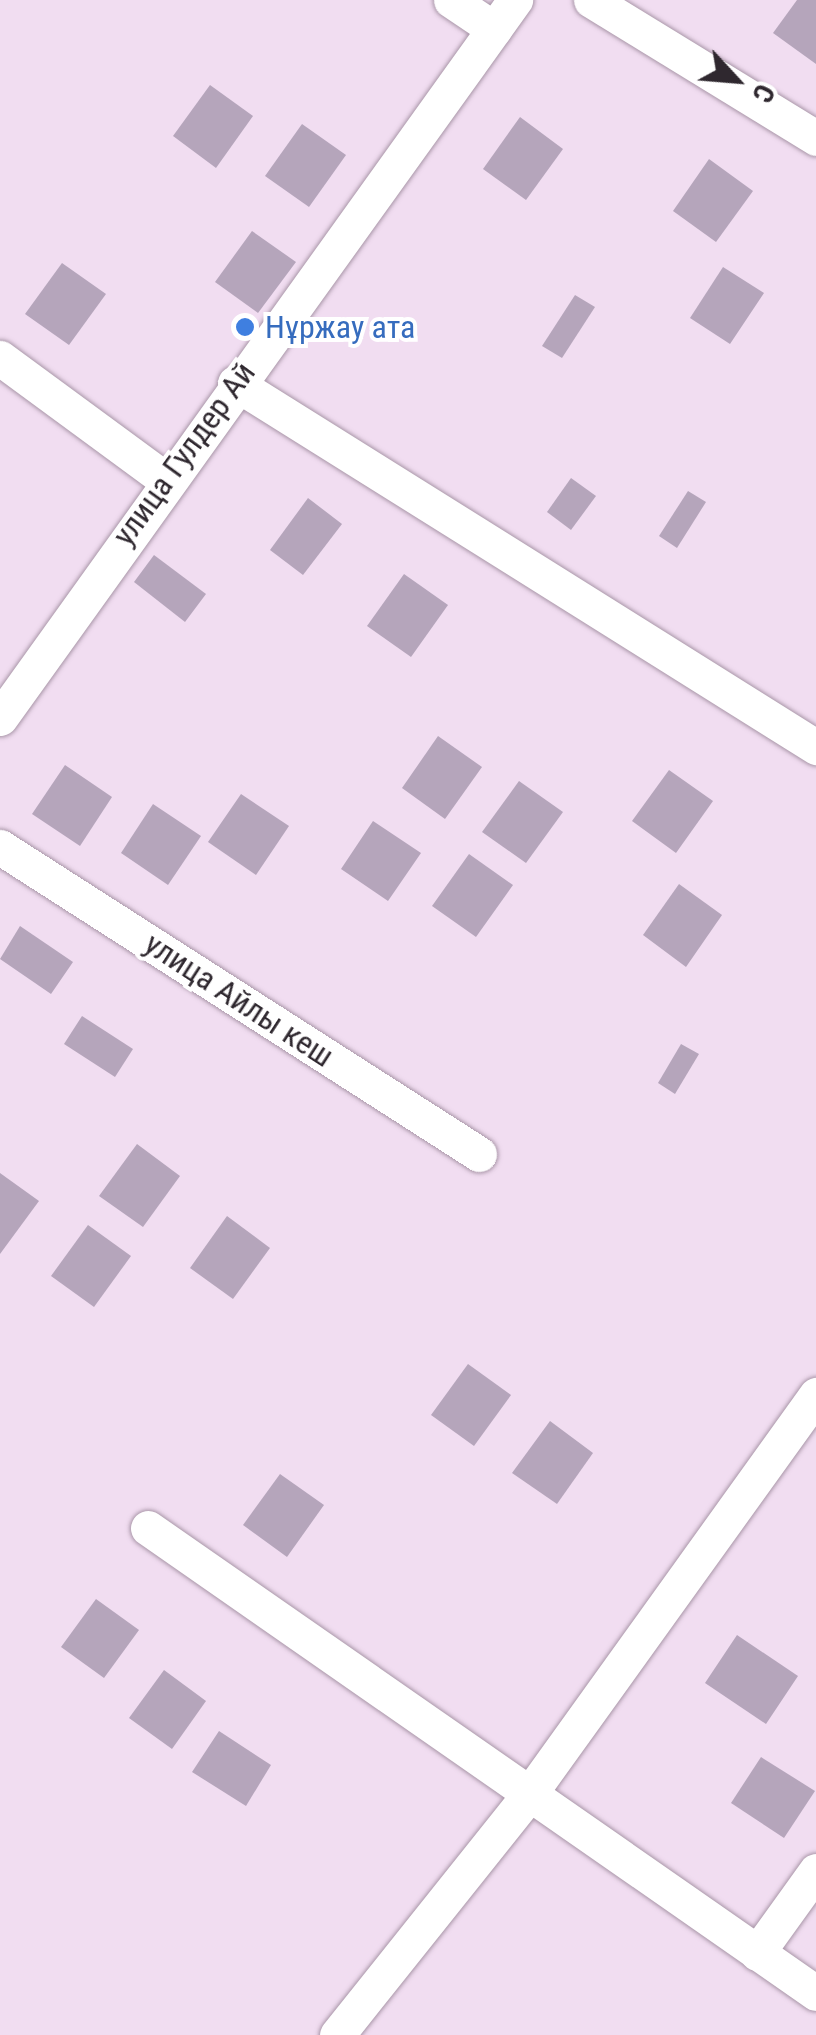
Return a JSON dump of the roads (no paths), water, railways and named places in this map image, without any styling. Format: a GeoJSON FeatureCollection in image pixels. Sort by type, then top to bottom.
{"type":"FeatureCollection","features":[{"type":"Feature","properties":{"kind":"street"},"geometry":{"type":"LineString","coordinates":[[451,0],[494,29]]}},
{"type":"Feature","properties":{"kind":"street","name":"улица Гулдер Ай"},"geometry":{"type":"LineString","coordinates":[[0,718],[235,383],[515,0]]}},
{"type":"Feature","properties":{"kind":"street"},"geometry":{"type":"LineString","coordinates":[[592,0],[816,138]]}},
{"type":"Feature","properties":{"kind":"street"},"geometry":{"type":"LineString","coordinates":[[0,358],[166,480]]}},
{"type":"Feature","properties":{"kind":"street"},"geometry":{"type":"LineString","coordinates":[[235,383],[816,747]]}},
{"type":"Feature","properties":{"kind":"street","name":"улица Айлы кеш"},"geometry":{"type":"LineString","coordinates":[[0,847],[479,1154]]}},
{"type":"Feature","properties":{"kind":"street"},"geometry":{"type":"LineString","coordinates":[[337,2035],[528,1796],[816,1395]]}},
{"type":"Feature","properties":{"kind":"street"},"geometry":{"type":"LineString","coordinates":[[148,1528],[816,1993]]}},
{"type":"Feature","properties":{"kind":"street"},"geometry":{"type":"LineString","coordinates":[[758,1953],[816,1871]]}},
{"type":"Feature","properties":{"kind":"place","name":"Нұржау ата"},"geometry":{"type":"Point","coordinates":[245,327]}}]}
